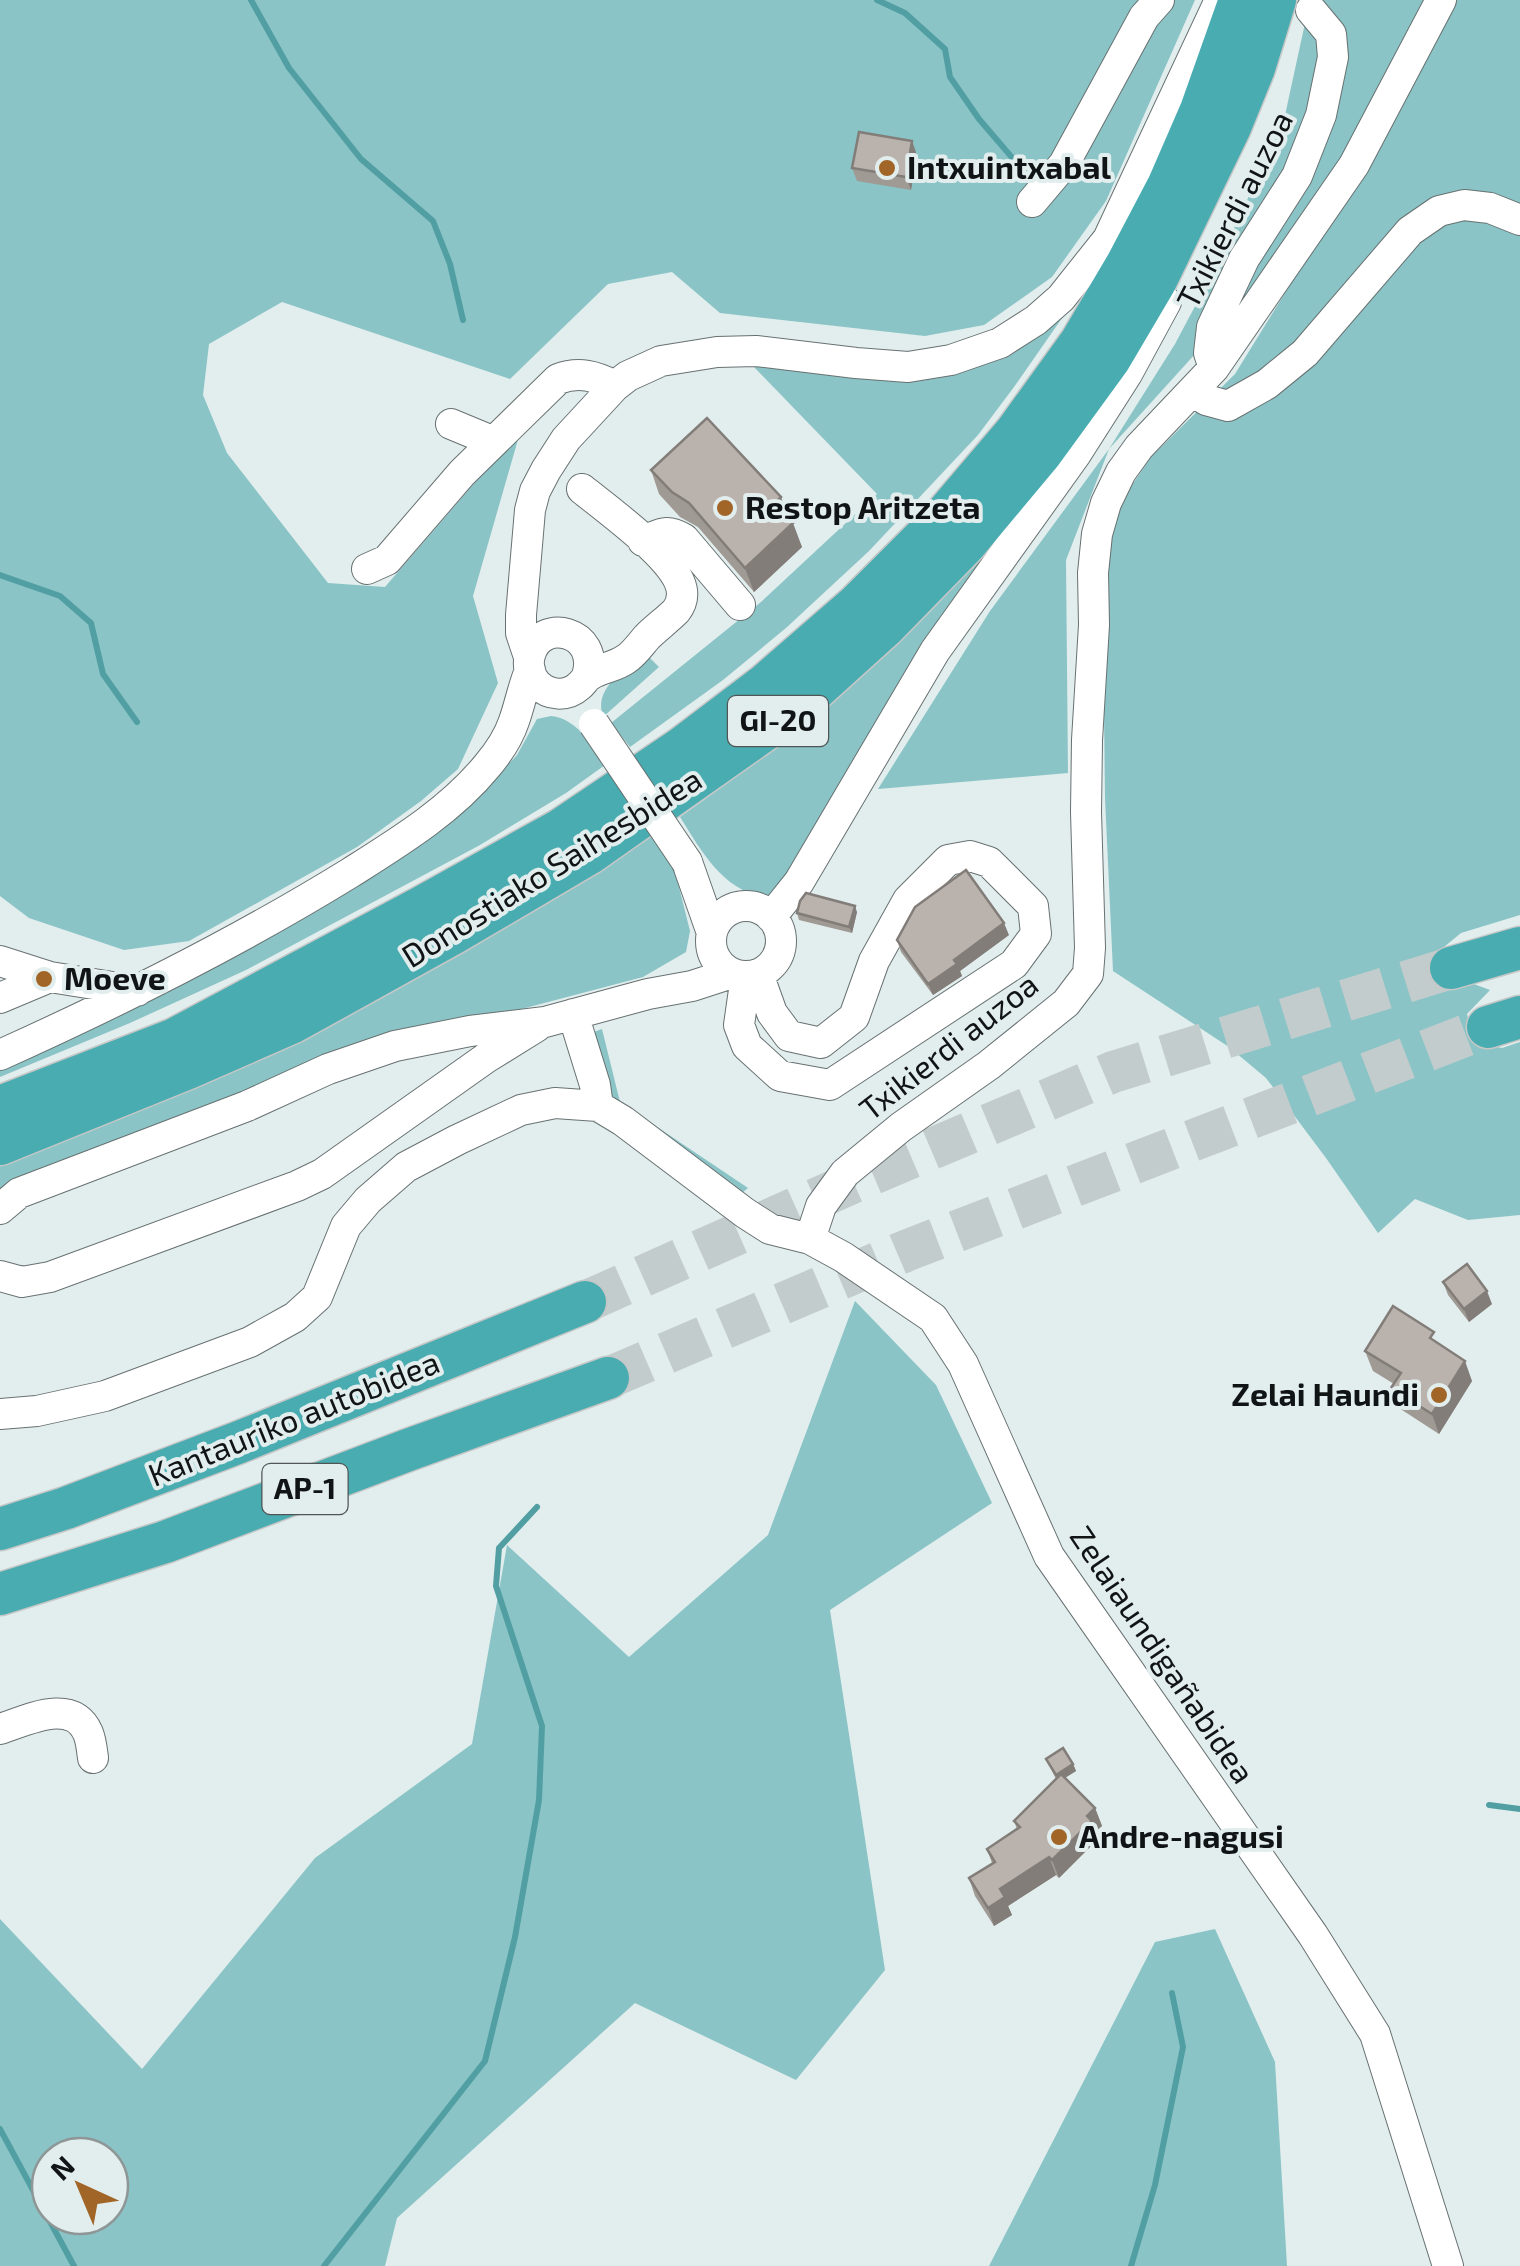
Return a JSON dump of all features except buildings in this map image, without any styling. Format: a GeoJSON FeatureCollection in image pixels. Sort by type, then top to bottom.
{"type":"FeatureCollection","features":[{"type":"Feature","properties":{"kind":"highway","name":"Donostiako Saihesbidea"},"geometry":{"type":"LineString","coordinates":[[0,1108],[175,1039],[562,828],[682,748],[765,685],[857,605],[937,525],[1016,432],[1080,342],[1168,186],[1201,110],[1240,0]]}},
{"type":"Feature","properties":{"kind":"highway","name":"Donostiako Saihesbidea"},"geometry":{"type":"LineString","coordinates":[[0,1144],[293,1022],[588,854],[790,712],[884,627],[966,543],[1042,452],[1109,360],[1155,282],[1288,3]]}},
{"type":"Feature","properties":{"kind":"highway"},"geometry":{"type":"LineString","coordinates":[[1451,968],[1520,948]]}},
{"type":"Feature","properties":{"kind":"highway","name":"Kantauriko autobidea"},"geometry":{"type":"LineString","coordinates":[[0,1528],[66,1508],[237,1443],[584,1302]]}},
{"type":"Feature","properties":{"kind":"highway","name":"Kantauriko autobidea"},"geometry":{"type":"LineString","coordinates":[[0,1594],[164,1542],[608,1378]]}},
{"type":"Feature","properties":{"kind":"street"},"geometry":{"type":"LineString","coordinates":[[1032,202],[1064,164],[1144,17],[1159,0]]}},
{"type":"Feature","properties":{"kind":"street"},"geometry":{"type":"LineString","coordinates":[[740,907],[687,862],[594,724],[589,696],[560,674],[521,634],[528,529],[536,491],[546,470],[566,439],[615,386],[660,361],[756,350],[908,366],[951,360],[1000,343],[1036,320],[1061,298],[1108,239],[1220,0]]}},
{"type":"Feature","properties":{"kind":"street"},"geometry":{"type":"LineString","coordinates":[[1214,368],[1354,165],[1441,0]]}},
{"type":"Feature","properties":{"kind":"street"},"geometry":{"type":"LineString","coordinates":[[771,917],[799,882],[935,651],[1076,454],[1127,374],[1215,199],[1247,124],[1288,3]]}},
{"type":"Feature","properties":{"kind":"street","name":"Txikierdi auzoa"},"geometry":{"type":"LineString","coordinates":[[810,1239],[822,1206],[845,1172],[1051,1015],[1088,974],[1087,740],[1097,534],[1121,472],[1139,447],[1214,368],[1209,353],[1212,327],[1244,259],[1297,176],[1322,114],[1333,57],[1331,34],[1288,3]]}},
{"type":"Feature","properties":{"kind":"street"},"geometry":{"type":"LineString","coordinates":[[1193,391],[1206,400],[1228,406],[1267,384],[1305,353],[1410,232],[1439,211],[1464,205],[1490,208],[1520,220]]}},
{"type":"Feature","properties":{"kind":"street"},"geometry":{"type":"LineString","coordinates":[[366,569],[387,560],[492,441],[558,379],[570,374],[596,376],[615,386]]}},
{"type":"Feature","properties":{"kind":"street"},"geometry":{"type":"LineString","coordinates":[[584,376],[592,410]]}},
{"type":"Feature","properties":{"kind":"street"},"geometry":{"type":"LineString","coordinates":[[452,424],[492,441]]}},
{"type":"Feature","properties":{"kind":"street"},"geometry":{"type":"LineString","coordinates":[[560,674],[628,658],[682,604],[679,581],[661,557],[582,489]]}},
{"type":"Feature","properties":{"kind":"street"},"geometry":{"type":"LineString","coordinates":[[643,541],[672,532],[684,539],[740,605]]}},
{"type":"Feature","properties":{"kind":"street"},"geometry":{"type":"LineString","coordinates":[[0,1055],[137,991],[316,894],[428,822],[461,794],[488,766],[514,724],[560,674],[579,639],[556,633],[524,589]]}},
{"type":"Feature","properties":{"kind":"street"},"geometry":{"type":"LineString","coordinates":[[687,862],[721,966],[745,975],[789,1036],[821,1043],[854,1017],[874,961],[908,900],[948,860],[970,856],[989,862],[1033,906],[1036,934],[1014,964],[830,1085],[780,1076],[747,1046],[739,1026],[692,986]]}},
{"type":"Feature","properties":{"kind":"street"},"geometry":{"type":"LineString","coordinates":[[0,1209],[19,1193],[395,1046],[559,1018],[770,967],[778,956],[779,928],[757,908],[740,907],[725,913],[717,922],[712,939],[648,994]]}},
{"type":"Feature","properties":{"kind":"street"},"geometry":{"type":"LineString","coordinates":[[0,961],[50,977],[137,991]]}},
{"type":"Feature","properties":{"kind":"street"},"geometry":{"type":"LineString","coordinates":[[739,1026],[745,975]]}},
{"type":"Feature","properties":{"kind":"street"},"geometry":{"type":"LineString","coordinates":[[0,998],[50,977]]}},
{"type":"Feature","properties":{"kind":"street"},"geometry":{"type":"LineString","coordinates":[[559,1018],[595,1085],[598,1106]]}},
{"type":"Feature","properties":{"kind":"street"},"geometry":{"type":"LineString","coordinates":[[0,1258],[11,1279],[50,1278],[298,1186],[315,1168],[486,1058],[559,1018]]}},
{"type":"Feature","properties":{"kind":"street"},"geometry":{"type":"LineString","coordinates":[[0,1414],[105,1396],[250,1342],[294,1317],[317,1297],[346,1226],[368,1200],[406,1167],[521,1110],[554,1103],[598,1106],[623,1120],[745,1213],[770,1228],[810,1239]]}},
{"type":"Feature","properties":{"kind":"street","name":"Zelaiaundigañabidea"},"geometry":{"type":"LineString","coordinates":[[810,1239],[933,1318],[963,1364],[1049,1556],[1313,1935],[1374,2034],[1448,2266]]}},
{"type":"Feature","properties":{"kind":"street"},"geometry":{"type":"LineString","coordinates":[[0,1729],[59,1711],[77,1718],[89,1734],[93,1758]]}},
{"type":"Feature","properties":{"kind":"shaded area"},"geometry":{"type":"Polygon","coordinates":[[[0,0],[1195,0],[1106,201],[1052,277],[984,325],[925,336],[720,313],[672,272],[608,284],[510,379],[282,302],[209,344],[203,395],[227,453],[328,583],[385,587],[521,429],[473,596],[498,683],[458,769],[357,847],[189,941],[124,950],[29,918],[0,896],[0,0]]]}},
{"type":"Feature","properties":{"kind":"shaded area"},"geometry":{"type":"Polygon","coordinates":[[[1310,0],[1433,0],[1325,189],[1234,311],[1109,449],[1175,344],[1218,263],[1284,120],[1310,0]]]}},
{"type":"Feature","properties":{"kind":"shaded area"},"geometry":{"type":"Polygon","coordinates":[[[1450,0],[1520,0],[1520,915],[1461,933],[1444,947],[1452,976],[1490,990],[1467,1014],[1474,1042],[1502,1048],[1520,1042],[1520,1215],[1468,1220],[1415,1199],[1378,1233],[1266,1078],[1229,1047],[1113,971],[1105,798],[1103,623],[1108,538],[1126,494],[1151,457],[1235,374],[1369,157],[1450,0]]]}},
{"type":"Feature","properties":{"kind":"shaded area"},"geometry":{"type":"Polygon","coordinates":[[[1069,308],[978,435],[869,551],[723,680],[630,747],[611,723],[761,602],[877,494],[753,366],[887,378],[939,378],[982,364],[1069,308]]]}},
{"type":"Feature","properties":{"kind":"shaded area"},"geometry":{"type":"Polygon","coordinates":[[[1109,449],[1066,560],[1068,773],[878,789],[990,611],[1109,449]]]}},
{"type":"Feature","properties":{"kind":"shaded area"},"geometry":{"type":"Polygon","coordinates":[[[1007,524],[780,887],[765,898],[725,878],[705,856],[680,817],[778,745],[872,667],[931,611],[1007,524]]]}},
{"type":"Feature","properties":{"kind":"shaded area"},"geometry":{"type":"Polygon","coordinates":[[[645,653],[659,667],[603,717],[601,706],[607,688],[645,653]]]}},
{"type":"Feature","properties":{"kind":"shaded area"},"geometry":{"type":"Polygon","coordinates":[[[551,716],[576,728],[605,765],[480,845],[246,970],[0,1077],[0,1069],[152,999],[317,911],[414,849],[471,803],[517,755],[537,719],[551,716]]]}},
{"type":"Feature","properties":{"kind":"shaded area"},"geometry":{"type":"Polygon","coordinates":[[[651,835],[675,871],[690,931],[686,952],[643,977],[514,1011],[434,1025],[0,1189],[0,1166],[140,1110],[328,1023],[651,835]]]}},
{"type":"Feature","properties":{"kind":"shaded area"},"geometry":{"type":"Polygon","coordinates":[[[602,1029],[620,1102],[748,1188],[737,1197],[614,1102],[588,1034],[602,1029]]]}},
{"type":"Feature","properties":{"kind":"shaded area"},"geometry":{"type":"Polygon","coordinates":[[[855,1301],[936,1385],[992,1503],[830,1610],[885,1970],[796,2080],[635,2003],[397,2218],[385,2266],[0,2266],[0,1919],[142,2069],[315,1858],[472,1744],[507,1545],[629,1657],[768,1535],[855,1301]]]}},
{"type":"Feature","properties":{"kind":"shaded area"},"geometry":{"type":"Polygon","coordinates":[[[1215,1929],[1275,2062],[1287,2266],[989,2266],[1155,1942],[1215,1929]]]}},
{"type":"Feature","properties":{"kind":"waterway"},"geometry":{"type":"LineString","coordinates":[[251,0],[289,68],[361,159],[433,221],[450,264],[463,320]]}},
{"type":"Feature","properties":{"kind":"waterway"},"geometry":{"type":"LineString","coordinates":[[877,0],[905,13],[945,49],[950,77],[1021,168]]}},
{"type":"Feature","properties":{"kind":"waterway"},"geometry":{"type":"LineString","coordinates":[[0,575],[60,596],[91,623],[103,674],[137,722]]}},
{"type":"Feature","properties":{"kind":"waterway"},"geometry":{"type":"LineString","coordinates":[[324,2266],[485,2061],[515,1937],[539,1800],[542,1726],[496,1586],[499,1548],[537,1507]]}},
{"type":"Feature","properties":{"kind":"waterway"},"geometry":{"type":"LineString","coordinates":[[1489,1805],[1520,1809]]}},
{"type":"Feature","properties":{"kind":"waterway"},"geometry":{"type":"LineString","coordinates":[[1131,2266],[1155,2185],[1183,2047],[1172,1993]]}},
{"type":"Feature","properties":{"kind":"waterway"},"geometry":{"type":"LineString","coordinates":[[0,2129],[74,2266]]}},
{"type":"Feature","properties":{"kind":"tunnel"},"geometry":{"type":"LineString","coordinates":[[585,1302],[1113,1072],[1451,968]]}},
{"type":"Feature","properties":{"kind":"tunnel"},"geometry":{"type":"LineString","coordinates":[[608,1378],[908,1250],[1488,1027]]}},
{"type":"Feature","properties":{"kind":"place","name":"Intxuintxabal"},"geometry":{"type":"Point","coordinates":[887,168]}},
{"type":"Feature","properties":{"kind":"place","name":"Restop Aritzeta"},"geometry":{"type":"Point","coordinates":[725,508]}},
{"type":"Feature","properties":{"kind":"place","name":"Moeve"},"geometry":{"type":"Point","coordinates":[44,979]}},
{"type":"Feature","properties":{"kind":"place","name":"Zelai Haundi"},"geometry":{"type":"Point","coordinates":[1439,1395]}},
{"type":"Feature","properties":{"kind":"place","name":"Andre-nagusi"},"geometry":{"type":"Point","coordinates":[1059,1837]}}]}
